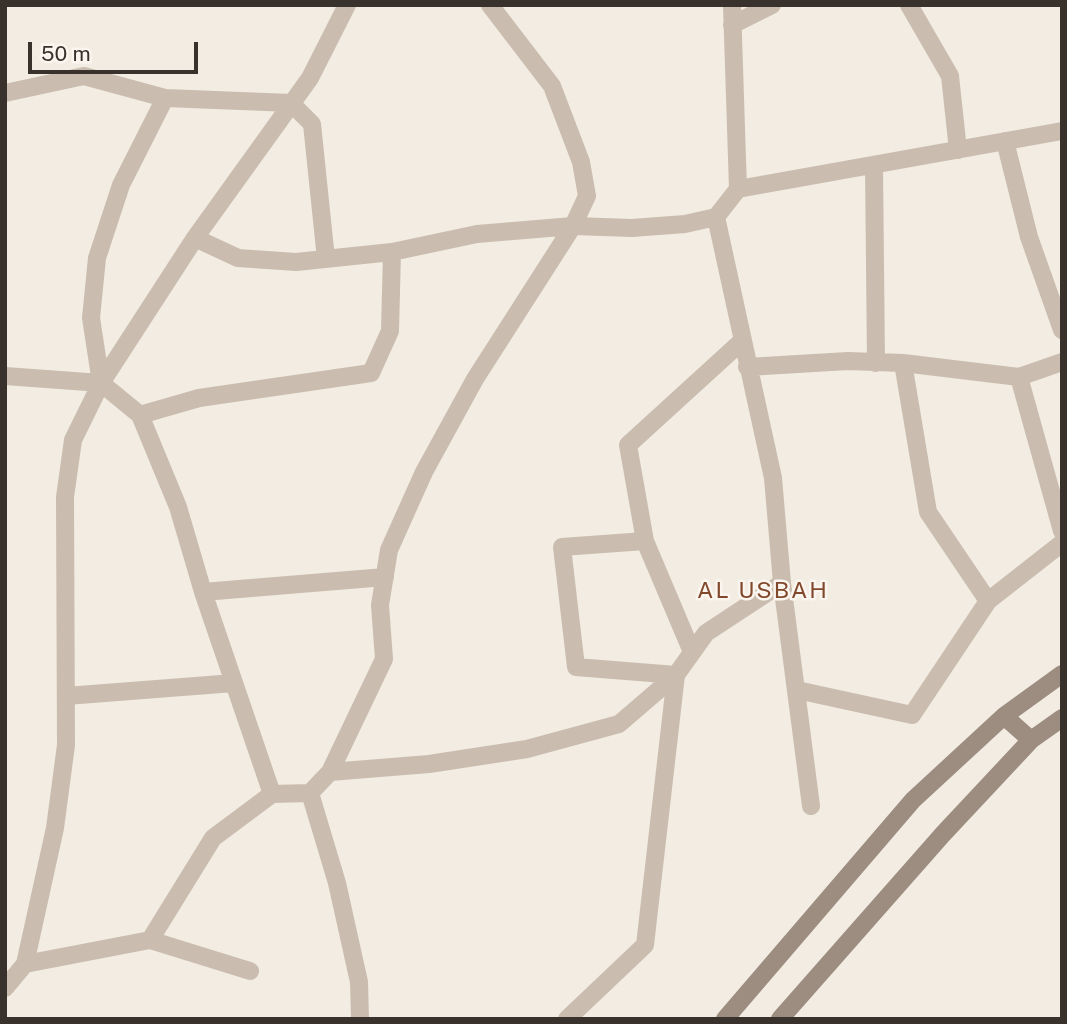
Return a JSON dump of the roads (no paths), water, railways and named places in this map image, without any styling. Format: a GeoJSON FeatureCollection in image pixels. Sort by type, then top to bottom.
{"type":"FeatureCollection","features":[{"type":"Feature","properties":{"kind":"main road"},"geometry":{"type":"LineString","coordinates":[[725,1019],[913,800],[1004,716],[1062,674]]}},
{"type":"Feature","properties":{"kind":"main road"},"geometry":{"type":"LineString","coordinates":[[1004,716],[1031,740]]}},
{"type":"Feature","properties":{"kind":"main road"},"geometry":{"type":"LineString","coordinates":[[780,1019],[943,834],[1031,740],[1062,718]]}},
{"type":"Feature","properties":{"kind":"street"},"geometry":{"type":"LineString","coordinates":[[5,988],[25,964],[55,828],[66,745],[65,497],[73,440],[101,383],[195,237],[310,78],[347,5]]}},
{"type":"Feature","properties":{"kind":"street"},"geometry":{"type":"LineString","coordinates":[[150,940],[213,838],[272,794],[310,793],[330,772],[384,659],[380,605],[388,550],[424,472],[475,380],[573,226],[587,196],[581,162],[552,86],[490,5]]}},
{"type":"Feature","properties":{"kind":"street"},"geometry":{"type":"LineString","coordinates":[[195,237],[237,258],[296,262],[392,252],[477,234],[573,226],[632,228],[685,224],[716,217],[738,189],[732,5]]}},
{"type":"Feature","properties":{"kind":"street"},"geometry":{"type":"LineString","coordinates":[[732,25],[772,5]]}},
{"type":"Feature","properties":{"kind":"street"},"geometry":{"type":"LineString","coordinates":[[909,5],[950,76],[958,150]]}},
{"type":"Feature","properties":{"kind":"street"},"geometry":{"type":"LineString","coordinates":[[5,93],[84,76],[165,98],[291,103],[312,124],[326,259]]}},
{"type":"Feature","properties":{"kind":"street"},"geometry":{"type":"LineString","coordinates":[[101,383],[91,318],[97,258],[121,186],[165,98]]}},
{"type":"Feature","properties":{"kind":"street"},"geometry":{"type":"LineString","coordinates":[[738,189],[1062,131]]}},
{"type":"Feature","properties":{"kind":"street"},"geometry":{"type":"LineString","coordinates":[[1004,141],[1029,237],[1062,330]]}},
{"type":"Feature","properties":{"kind":"street"},"geometry":{"type":"LineString","coordinates":[[874,165],[876,362]]}},
{"type":"Feature","properties":{"kind":"street"},"geometry":{"type":"LineString","coordinates":[[716,217],[773,478],[782,583],[811,806]]}},
{"type":"Feature","properties":{"kind":"street"},"geometry":{"type":"LineString","coordinates":[[140,415],[199,398],[371,373],[390,331],[392,252]]}},
{"type":"Feature","properties":{"kind":"street"},"geometry":{"type":"LineString","coordinates":[[692,652],[645,541],[628,445],[742,341]]}},
{"type":"Feature","properties":{"kind":"street"},"geometry":{"type":"LineString","coordinates":[[747,367],[876,362],[1019,377],[1062,362]]}},
{"type":"Feature","properties":{"kind":"street"},"geometry":{"type":"LineString","coordinates":[[902,363],[928,512],[988,601]]}},
{"type":"Feature","properties":{"kind":"street"},"geometry":{"type":"LineString","coordinates":[[5,376],[101,383],[140,415],[178,508],[203,592],[272,794]]}},
{"type":"Feature","properties":{"kind":"street"},"geometry":{"type":"LineString","coordinates":[[1019,377],[1062,531]]}},
{"type":"Feature","properties":{"kind":"street"},"geometry":{"type":"LineString","coordinates":[[645,541],[562,547],[576,667],[676,676]]}},
{"type":"Feature","properties":{"kind":"street"},"geometry":{"type":"LineString","coordinates":[[797,690],[912,715],[988,601],[1062,543]]}},
{"type":"Feature","properties":{"kind":"street"},"geometry":{"type":"LineString","coordinates":[[203,592],[385,577]]}},
{"type":"Feature","properties":{"kind":"street"},"geometry":{"type":"LineString","coordinates":[[330,772],[429,764],[527,749],[620,724],[676,676],[706,633],[782,583]]}},
{"type":"Feature","properties":{"kind":"street"},"geometry":{"type":"LineString","coordinates":[[567,1019],[645,945],[676,676]]}},
{"type":"Feature","properties":{"kind":"street"},"geometry":{"type":"LineString","coordinates":[[66,696],[234,683]]}},
{"type":"Feature","properties":{"kind":"street"},"geometry":{"type":"LineString","coordinates":[[310,793],[337,884],[359,982],[360,1019]]}},
{"type":"Feature","properties":{"kind":"street"},"geometry":{"type":"LineString","coordinates":[[25,964],[150,940],[250,971]]}},
{"type":"Feature","properties":{"kind":"district","name":"AL USBAH"},"geometry":{"type":"Point","coordinates":[763,591]}}]}
